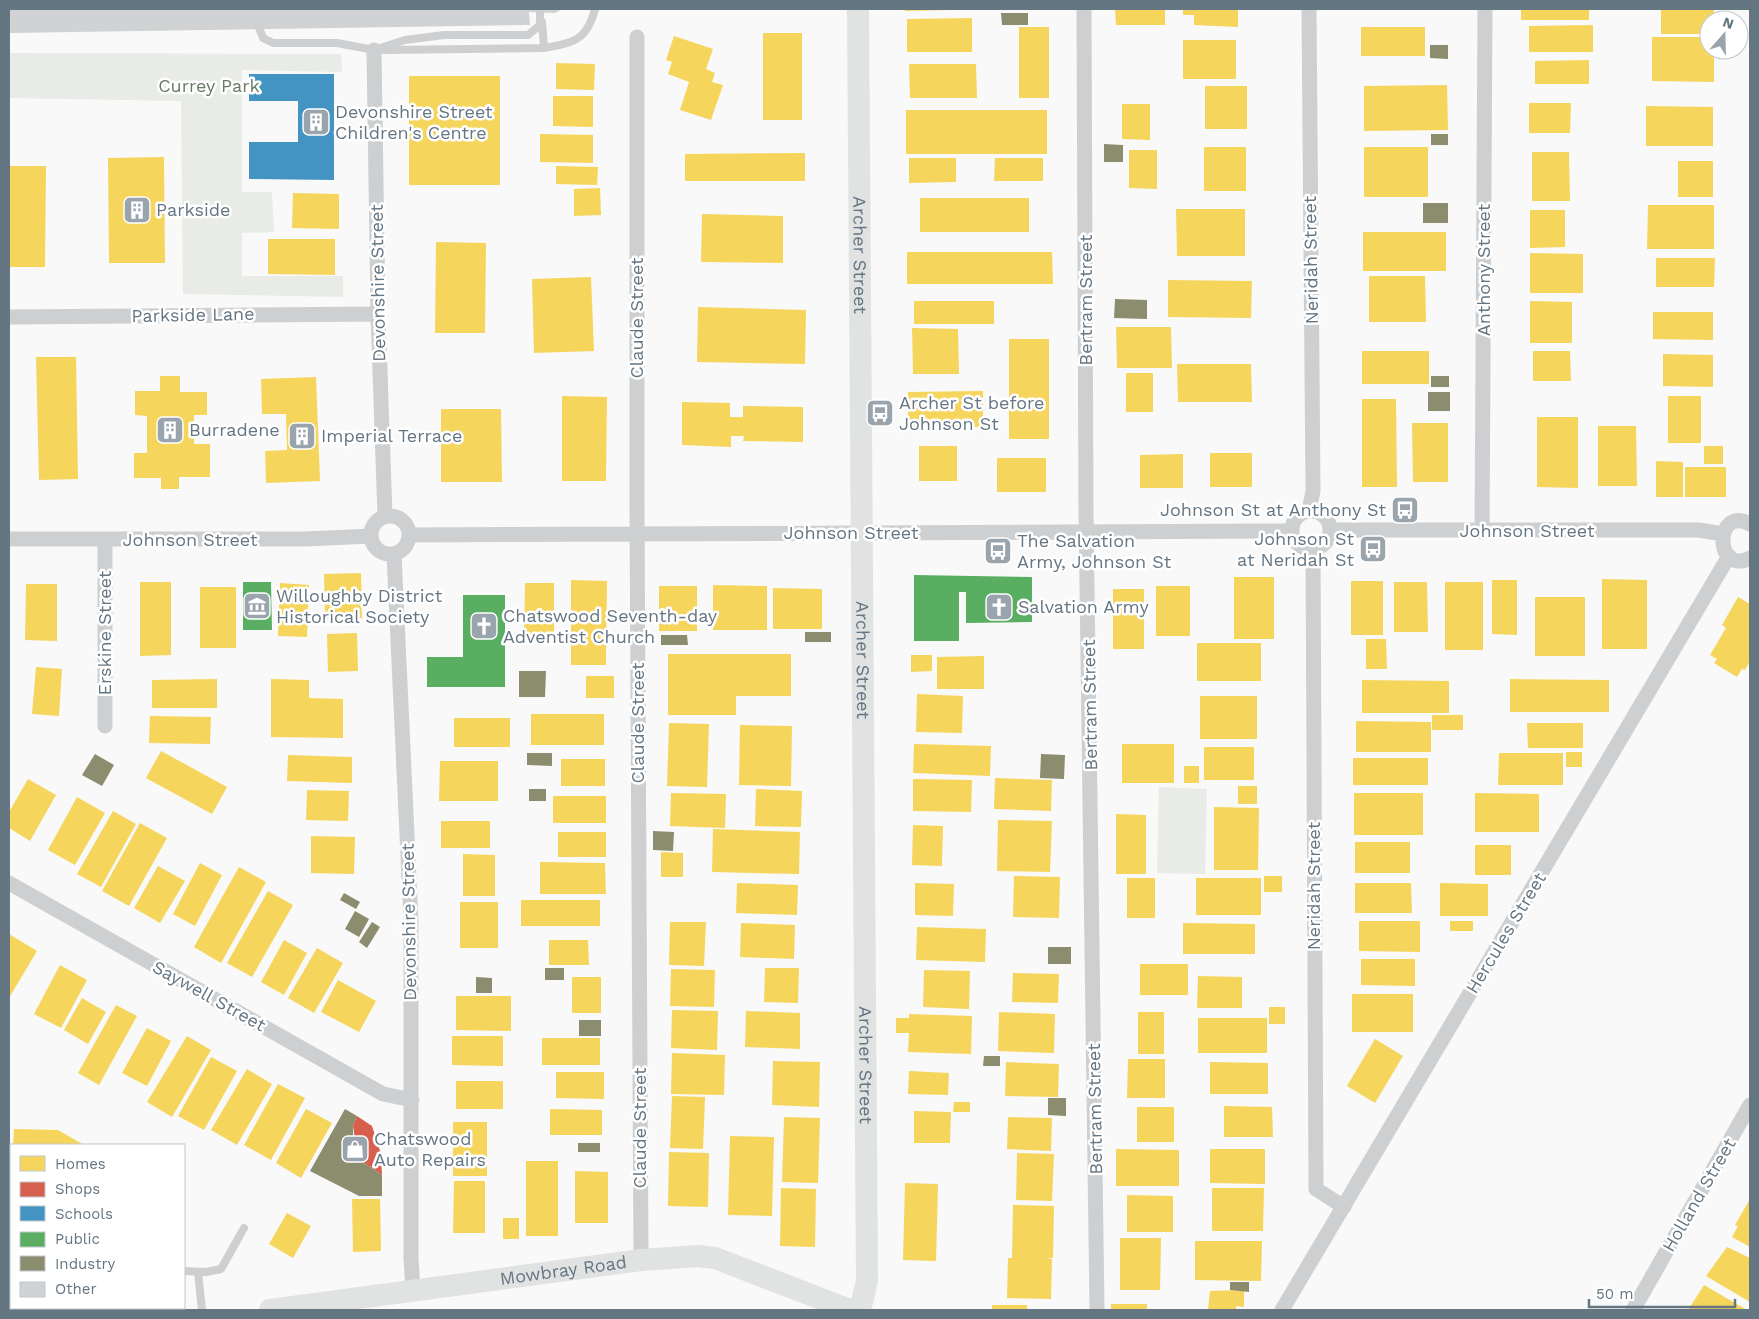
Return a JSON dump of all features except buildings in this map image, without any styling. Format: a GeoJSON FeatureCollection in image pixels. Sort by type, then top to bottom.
{"type":"FeatureCollection","features":[{"type":"Feature","properties":{"kind":"main road","name":"Archer Street"},"geometry":{"type":"LineString","coordinates":[[858,9],[867,1281],[860,1310]]}},
{"type":"Feature","properties":{"kind":"main road","name":"Mowbray Road"},"geometry":{"type":"LineString","coordinates":[[270,1310],[641,1260],[698,1256],[715,1258],[850,1310]]}},
{"type":"Feature","properties":{"kind":"street","name":"Bertram Street"},"geometry":{"type":"LineString","coordinates":[[1084,9],[1097,1310]]}},
{"type":"Feature","properties":{"kind":"street","name":"Neridah Street"},"geometry":{"type":"LineString","coordinates":[[1309,9],[1313,491],[1309,511]]}},
{"type":"Feature","properties":{"kind":"street","name":"Anthony Street"},"geometry":{"type":"LineString","coordinates":[[1482,532],[1485,9]]}},
{"type":"Feature","properties":{"kind":"street","name":"Claude Street"},"geometry":{"type":"LineString","coordinates":[[637,37],[637,535],[641,1260]]}},
{"type":"Feature","properties":{"kind":"street","name":"Devonshire Street"},"geometry":{"type":"LineString","coordinates":[[374,50],[378,314],[385,516]]}},
{"type":"Feature","properties":{"kind":"street","name":"Parkside Lane"},"geometry":{"type":"LineString","coordinates":[[9,317],[378,314]]}},
{"type":"Feature","properties":{"kind":"street"},"geometry":{"type":"LineString","coordinates":[[1309,511],[1316,511],[1327,518],[1331,530],[1328,541],[1313,550],[1306,549],[1296,542],[1292,531],[1294,520],[1304,512],[1309,511]]}},
{"type":"Feature","properties":{"kind":"street"},"geometry":{"type":"LineString","coordinates":[[385,516],[392,516],[403,520],[409,534],[404,548],[394,554],[381,552],[372,543],[370,536],[374,524],[385,516]]}},
{"type":"Feature","properties":{"kind":"street"},"geometry":{"type":"LineString","coordinates":[[1750,524],[1739,521],[1732,523],[1722,534],[1722,546],[1729,556],[1737,560],[1750,558]]}},
{"type":"Feature","properties":{"kind":"street","name":"Johnson Street"},"geometry":{"type":"LineString","coordinates":[[1331,530],[1482,532],[1699,530],[1722,534]]}},
{"type":"Feature","properties":{"kind":"street","name":"Johnson Street"},"geometry":{"type":"LineString","coordinates":[[409,534],[637,535],[863,532],[1292,531]]}},
{"type":"Feature","properties":{"kind":"street","name":"Johnson Street"},"geometry":{"type":"LineString","coordinates":[[9,539],[105,540],[370,536]]}},
{"type":"Feature","properties":{"kind":"street","name":"Erskine Street"},"geometry":{"type":"LineString","coordinates":[[105,540],[105,726]]}},
{"type":"Feature","properties":{"kind":"street","name":"Neridah Street"},"geometry":{"type":"LineString","coordinates":[[1313,550],[1316,1189],[1344,1207]]}},
{"type":"Feature","properties":{"kind":"street","name":"Devonshire Street"},"geometry":{"type":"LineString","coordinates":[[394,554],[412,921],[410,1258],[413,1290]]}},
{"type":"Feature","properties":{"kind":"street","name":"Hercules Street"},"geometry":{"type":"LineString","coordinates":[[1282,1310],[1729,556]]}},
{"type":"Feature","properties":{"kind":"street","name":"Saywell Street"},"geometry":{"type":"LineString","coordinates":[[9,883],[383,1094],[412,1100]]}},
{"type":"Feature","properties":{"kind":"street","name":"Holland Street"},"geometry":{"type":"LineString","coordinates":[[1633,1310],[1750,1106]]}},
{"type":"Feature","properties":{"kind":"lane"},"geometry":{"type":"LineString","coordinates":[[259,28],[263,38],[273,43],[337,43],[374,50],[544,48],[566,44],[581,38],[592,20],[595,9]]}},
{"type":"Feature","properties":{"kind":"lane"},"geometry":{"type":"LineString","coordinates":[[374,50],[405,40],[444,35],[528,35],[540,25],[541,12],[544,48]]}},
{"type":"Feature","properties":{"kind":"lane"},"geometry":{"type":"LineString","coordinates":[[185,1272],[221,1269],[244,1228]]}},
{"type":"Feature","properties":{"kind":"lane"},"geometry":{"type":"LineString","coordinates":[[198,1272],[202,1310]]}},
{"type":"Feature","properties":{"kind":"green space","name":"Currey Park"},"geometry":{"type":"Polygon","coordinates":[[[9,53],[341,54],[342,72],[242,70],[242,192],[272,192],[274,232],[242,233],[242,276],[343,276],[343,297],[183,294],[181,101],[9,98],[9,53]]]}},
{"type":"Feature","properties":{"kind":"green space"},"geometry":{"type":"Polygon","coordinates":[[[1159,787],[1207,789],[1205,874],[1157,873],[1159,787]]]}},
{"type":"Feature","properties":{"kind":"place","name":"Devonshire Street Children's Centre"},"geometry":{"type":"Point","coordinates":[316,122]}},
{"type":"Feature","properties":{"kind":"place","name":"Parkside"},"geometry":{"type":"Point","coordinates":[137,210]}},
{"type":"Feature","properties":{"kind":"place","name":"Archer St before Johnson St"},"geometry":{"type":"Point","coordinates":[880,413]}},
{"type":"Feature","properties":{"kind":"place","name":"Burradene"},"geometry":{"type":"Point","coordinates":[170,430]}},
{"type":"Feature","properties":{"kind":"place","name":"Imperial Terrace"},"geometry":{"type":"Point","coordinates":[302,436]}},
{"type":"Feature","properties":{"kind":"place","name":"Johnson St at Anthony St"},"geometry":{"type":"Point","coordinates":[1405,510]}},
{"type":"Feature","properties":{"kind":"place","name":"Johnson St at Neridah St"},"geometry":{"type":"Point","coordinates":[1373,549]}},
{"type":"Feature","properties":{"kind":"place","name":"The Salvation Army, Johnson St"},"geometry":{"type":"Point","coordinates":[998,551]}},
{"type":"Feature","properties":{"kind":"place","name":"Willoughby District Historical Society"},"geometry":{"type":"Point","coordinates":[257,606]}},
{"type":"Feature","properties":{"kind":"place","name":"Salvation Army"},"geometry":{"type":"Point","coordinates":[999,607]}},
{"type":"Feature","properties":{"kind":"place","name":"Chatswood Seventh-day Adventist Church"},"geometry":{"type":"Point","coordinates":[484,626]}},
{"type":"Feature","properties":{"kind":"place","name":"Chatswood Auto Repairs"},"geometry":{"type":"Point","coordinates":[355,1149]}}]}
